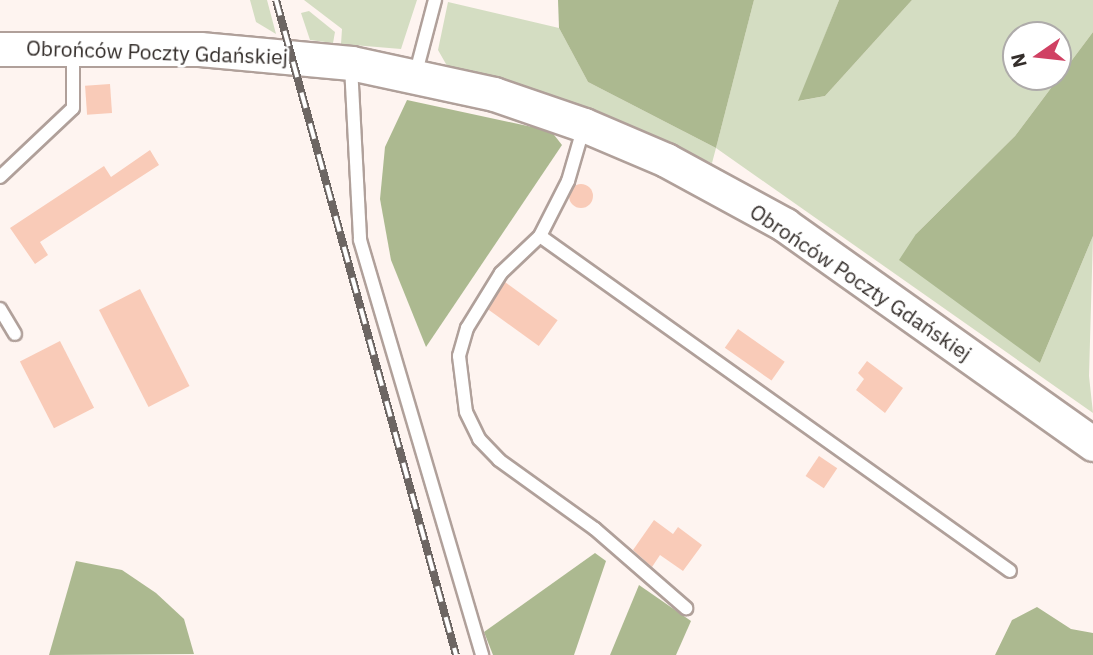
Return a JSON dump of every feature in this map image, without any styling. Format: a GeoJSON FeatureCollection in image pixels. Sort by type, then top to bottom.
{"type":"FeatureCollection","features":[{"type":"Feature","properties":{"kind":"main road","name":"Obrońców Poczty Gdańskiej"},"geometry":{"type":"LineString","coordinates":[[0,48],[200,49],[351,63],[494,94],[584,125],[666,160],[785,225],[1093,444]]}},
{"type":"Feature","properties":{"kind":"lane"},"geometry":{"type":"LineString","coordinates":[[415,76],[435,0]]}},
{"type":"Feature","properties":{"kind":"lane"},"geometry":{"type":"LineString","coordinates":[[0,177],[73,108],[73,48]]}},
{"type":"Feature","properties":{"kind":"lane"},"geometry":{"type":"LineString","coordinates":[[351,63],[360,240],[482,655]]}},
{"type":"Feature","properties":{"kind":"lane"},"geometry":{"type":"LineString","coordinates":[[584,125],[568,181],[540,236],[501,273],[467,328],[459,356],[466,412],[479,439],[499,460],[595,529],[686,608]]}},
{"type":"Feature","properties":{"kind":"lane"},"geometry":{"type":"LineString","coordinates":[[540,236],[1010,572]]}},
{"type":"Feature","properties":{"kind":"lane"},"geometry":{"type":"LineString","coordinates":[[0,309],[15,334]]}},
{"type":"Feature","properties":{"kind":"green space"},"geometry":{"type":"Polygon","coordinates":[[[250,0],[267,0],[276,34],[256,22],[250,0]]]}},
{"type":"Feature","properties":{"kind":"green space"},"geometry":{"type":"Polygon","coordinates":[[[304,0],[417,0],[401,49],[341,44],[342,29],[304,0]]]}},
{"type":"Feature","properties":{"kind":"green space"},"geometry":{"type":"Polygon","coordinates":[[[558,0],[754,0],[716,148],[588,82],[559,28],[558,0]]]}},
{"type":"Feature","properties":{"kind":"green space"},"geometry":{"type":"Polygon","coordinates":[[[754,0],[839,0],[799,101],[825,96],[912,0],[1093,0],[1093,32],[1072,60],[1072,21],[1002,21],[1002,91],[1049,91],[1015,136],[916,234],[1040,363],[1093,236],[1089,376],[1093,413],[716,148],[754,0]]]}},
{"type":"Feature","properties":{"kind":"green space"},"geometry":{"type":"Polygon","coordinates":[[[839,0],[912,0],[825,96],[798,101],[839,0]]]}},
{"type":"Feature","properties":{"kind":"green space"},"geometry":{"type":"Polygon","coordinates":[[[448,2],[559,28],[588,82],[716,148],[712,163],[450,71],[438,50],[448,2]]]}},
{"type":"Feature","properties":{"kind":"green space"},"geometry":{"type":"Polygon","coordinates":[[[309,11],[335,32],[333,43],[310,40],[301,13],[309,11]]]}},
{"type":"Feature","properties":{"kind":"green space"},"geometry":{"type":"Polygon","coordinates":[[[1093,32],[1093,236],[1040,363],[899,260],[916,234],[1015,136],[1049,91],[1072,91],[1072,60],[1093,32]]]}},
{"type":"Feature","properties":{"kind":"green space"},"geometry":{"type":"Polygon","coordinates":[[[407,100],[551,131],[562,145],[426,347],[391,260],[380,199],[385,147],[407,100]]]}},
{"type":"Feature","properties":{"kind":"green space"},"geometry":{"type":"Polygon","coordinates":[[[595,553],[606,561],[574,655],[493,655],[484,632],[595,553]]]}},
{"type":"Feature","properties":{"kind":"green space"},"geometry":{"type":"Polygon","coordinates":[[[76,561],[122,570],[156,593],[184,619],[194,654],[49,655],[76,561]]]}},
{"type":"Feature","properties":{"kind":"green space"},"geometry":{"type":"Polygon","coordinates":[[[639,585],[691,621],[676,655],[610,655],[639,585]]]}},
{"type":"Feature","properties":{"kind":"green space"},"geometry":{"type":"Polygon","coordinates":[[[1037,607],[1071,629],[1093,633],[1093,655],[995,655],[1012,620],[1037,607]]]}},
{"type":"Feature","properties":{"kind":"building"},"geometry":{"type":"Polygon","coordinates":[[[110,84],[112,113],[87,115],[85,86],[110,84]]]}},
{"type":"Feature","properties":{"kind":"building"},"geometry":{"type":"Polygon","coordinates":[[[150,150],[159,165],[40,242],[48,255],[35,264],[10,228],[104,166],[111,177],[150,150]]]}},
{"type":"Feature","properties":{"kind":"building"},"geometry":{"type":"Polygon","coordinates":[[[581,184],[590,187],[593,196],[590,205],[581,208],[572,205],[569,196],[572,187],[581,184]]]}},
{"type":"Feature","properties":{"kind":"building"},"geometry":{"type":"Polygon","coordinates":[[[505,282],[558,320],[539,346],[486,308],[505,282]]]}},
{"type":"Feature","properties":{"kind":"building"},"geometry":{"type":"Polygon","coordinates":[[[140,289],[189,386],[148,407],[99,310],[140,289]]]}},
{"type":"Feature","properties":{"kind":"building"},"geometry":{"type":"Polygon","coordinates":[[[738,329],[785,362],[771,381],[725,348],[738,329]]]}},
{"type":"Feature","properties":{"kind":"building"},"geometry":{"type":"Polygon","coordinates":[[[60,341],[94,408],[54,428],[20,361],[60,341]]]}},
{"type":"Feature","properties":{"kind":"building"},"geometry":{"type":"Polygon","coordinates":[[[867,361],[903,388],[885,413],[856,390],[864,379],[858,373],[867,361]]]}},
{"type":"Feature","properties":{"kind":"building"},"geometry":{"type":"Polygon","coordinates":[[[819,456],[837,468],[824,488],[806,476],[819,456]]]}},
{"type":"Feature","properties":{"kind":"building"},"geometry":{"type":"Polygon","coordinates":[[[654,520],[673,534],[678,527],[702,545],[683,571],[660,555],[652,567],[633,550],[654,520]]]}},
{"type":"Feature","properties":{"kind":"railway"},"geometry":{"type":"LineString","coordinates":[[276,0],[456,655]]}}]}
